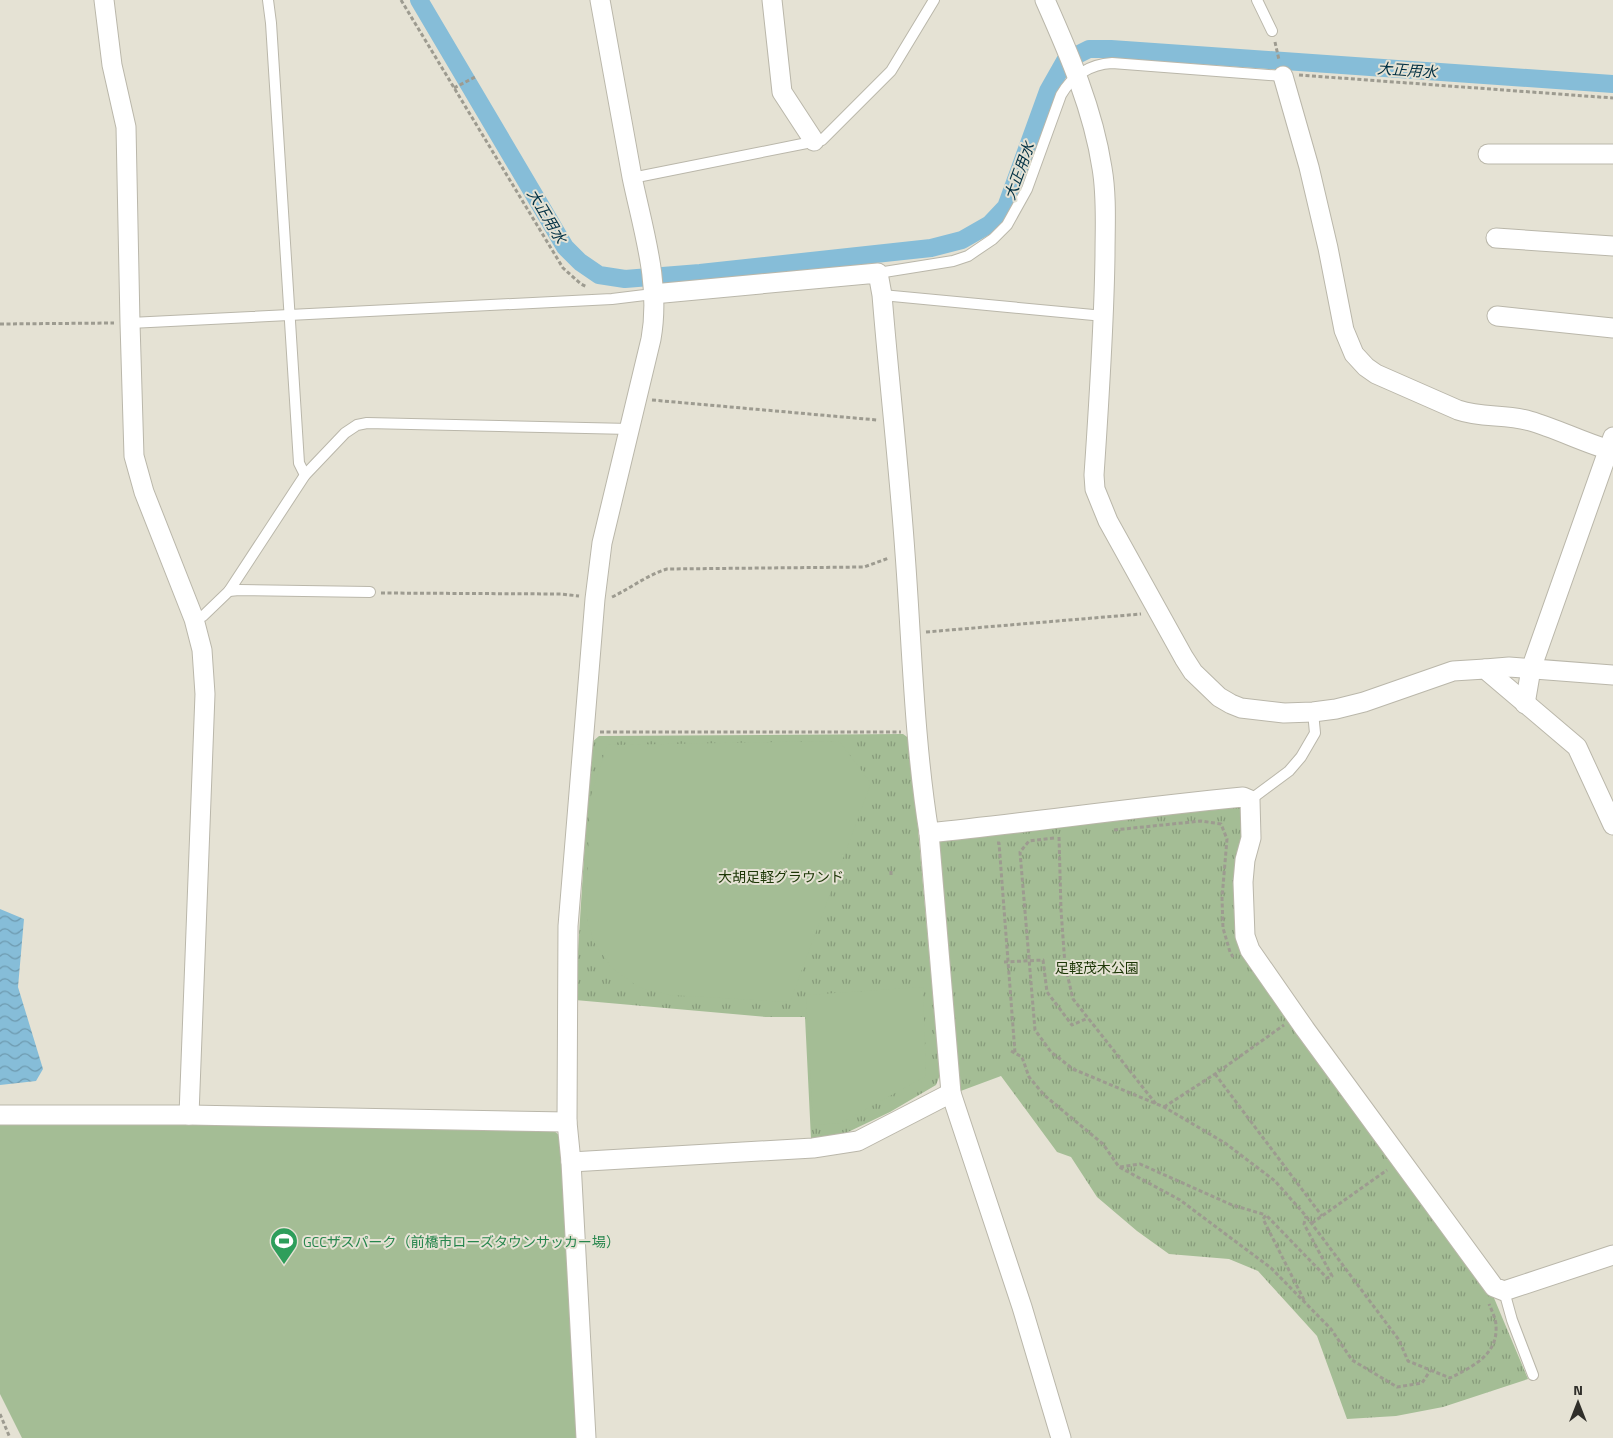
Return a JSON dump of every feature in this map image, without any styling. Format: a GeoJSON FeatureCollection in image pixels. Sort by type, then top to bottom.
{"type":"FeatureCollection","features":[{"type":"Feature","properties":{"kind":"street"},"geometry":{"type":"LineString","coordinates":[[104,0],[112,65],[126,127],[134,456],[144,492],[194,619],[202,650],[205,694],[189,1115]]}},
{"type":"Feature","properties":{"kind":"street"},"geometry":{"type":"LineString","coordinates":[[586,1438],[571,1162],[567,1122],[568,926],[595,600],[602,543],[654,324],[651,260],[632,178],[600,0]]}},
{"type":"Feature","properties":{"kind":"street"},"geometry":{"type":"LineString","coordinates":[[772,0],[782,92],[814,141]]}},
{"type":"Feature","properties":{"kind":"street"},"geometry":{"type":"LineString","coordinates":[[1045,0],[1066,45],[1088,107],[1103,170],[1105,202],[1104,316],[1094,475],[1095,489],[1108,521],[1193,672],[1219,696],[1241,708],[1276,712],[1313,712],[1364,702],[1453,671],[1509,667],[1613,675]]}},
{"type":"Feature","properties":{"kind":"street"},"geometry":{"type":"LineString","coordinates":[[1282,72],[1309,166],[1344,330],[1348,343],[1359,361],[1376,374],[1471,415],[1514,417],[1529,420],[1591,445],[1612,446],[1531,669],[1525,704]]}},
{"type":"Feature","properties":{"kind":"street"},"geometry":{"type":"LineString","coordinates":[[1488,154],[1613,154]]}},
{"type":"Feature","properties":{"kind":"street"},"geometry":{"type":"LineString","coordinates":[[1496,238],[1613,246]]}},
{"type":"Feature","properties":{"kind":"street"},"geometry":{"type":"LineString","coordinates":[[653,291],[878,272],[882,295],[905,552],[916,732],[916,792],[929,833],[951,1093],[1022,1307],[1061,1438]]}},
{"type":"Feature","properties":{"kind":"street"},"geometry":{"type":"LineString","coordinates":[[1497,316],[1613,328]]}},
{"type":"Feature","properties":{"kind":"street"},"geometry":{"type":"LineString","coordinates":[[1485,669],[1577,747],[1613,825]]}},
{"type":"Feature","properties":{"kind":"street"},"geometry":{"type":"LineString","coordinates":[[929,833],[1153,806],[1243,797],[1250,800],[1251,838],[1245,860],[1243,882],[1245,936],[1250,950],[1305,1029],[1494,1287],[1504,1291],[1613,1255]]}},
{"type":"Feature","properties":{"kind":"street"},"geometry":{"type":"LineString","coordinates":[[571,1162],[813,1148],[858,1141],[951,1093]]}},
{"type":"Feature","properties":{"kind":"street"},"geometry":{"type":"LineString","coordinates":[[0,1114],[189,1115],[567,1122]]}},
{"type":"Feature","properties":{"kind":"lane"},"geometry":{"type":"LineString","coordinates":[[268,0],[299,464],[305,475]]}},
{"type":"Feature","properties":{"kind":"lane"},"geometry":{"type":"LineString","coordinates":[[632,178],[822,140],[891,71],[934,0]]}},
{"type":"Feature","properties":{"kind":"lane"},"geometry":{"type":"LineString","coordinates":[[1257,0],[1272,31]]}},
{"type":"Feature","properties":{"kind":"lane"},"geometry":{"type":"LineString","coordinates":[[878,272],[953,262],[968,256],[993,239],[1007,225],[1027,189],[1061,95],[1067,83],[1076,73],[1102,64],[1112,63],[1282,72]]}},
{"type":"Feature","properties":{"kind":"lane"},"geometry":{"type":"LineString","coordinates":[[130,323],[612,299],[653,291]]}},
{"type":"Feature","properties":{"kind":"lane"},"geometry":{"type":"LineString","coordinates":[[882,295],[1104,316]]}},
{"type":"Feature","properties":{"kind":"lane"},"geometry":{"type":"LineString","coordinates":[[194,619],[203,616],[229,591],[305,475],[345,433],[357,424],[630,429]]}},
{"type":"Feature","properties":{"kind":"lane"},"geometry":{"type":"LineString","coordinates":[[229,591],[370,592]]}},
{"type":"Feature","properties":{"kind":"lane"},"geometry":{"type":"LineString","coordinates":[[1250,800],[1289,771],[1301,757],[1315,733],[1313,712]]}},
{"type":"Feature","properties":{"kind":"lane"},"geometry":{"type":"LineString","coordinates":[[1504,1291],[1512,1320],[1534,1375]]}},
{"type":"Feature","properties":{"kind":"path"},"geometry":{"type":"LineString","coordinates":[[401,0],[563,268],[581,284],[612,299]]}},
{"type":"Feature","properties":{"kind":"path"},"geometry":{"type":"LineString","coordinates":[[1275,41],[1282,72],[1290,75],[1613,98]]}},
{"type":"Feature","properties":{"kind":"path"},"geometry":{"type":"LineString","coordinates":[[455,88],[478,76]]}},
{"type":"Feature","properties":{"kind":"path"},"geometry":{"type":"LineString","coordinates":[[0,324],[130,323]]}},
{"type":"Feature","properties":{"kind":"path"},"geometry":{"type":"LineString","coordinates":[[637,399],[893,422]]}},
{"type":"Feature","properties":{"kind":"path"},"geometry":{"type":"LineString","coordinates":[[370,592],[561,594],[606,600],[628,590],[653,574],[667,569],[864,567],[905,552]]}},
{"type":"Feature","properties":{"kind":"path"},"geometry":{"type":"LineString","coordinates":[[910,634],[957,628],[1148,613],[1158,610]]}},
{"type":"Feature","properties":{"kind":"path"},"geometry":{"type":"LineString","coordinates":[[585,732],[916,732]]}},
{"type":"Feature","properties":{"kind":"path"},"geometry":{"type":"LineString","coordinates":[[1113,831],[1201,821],[1221,824],[1227,839],[1222,898],[1223,928],[1230,952],[1236,960]]}},
{"type":"Feature","properties":{"kind":"path"},"geometry":{"type":"LineString","coordinates":[[1065,836],[1029,842],[1020,852],[1035,1030],[1052,1052],[1073,1069],[1164,1107],[1226,1143],[1275,1181],[1312,1223],[1400,1340],[1408,1361],[1450,1378],[1471,1367],[1488,1354],[1495,1339],[1496,1326],[1488,1301]]}},
{"type":"Feature","properties":{"kind":"path"},"geometry":{"type":"LineString","coordinates":[[1059,837],[1065,964],[1073,999],[1157,1104]]}},
{"type":"Feature","properties":{"kind":"path"},"geometry":{"type":"LineString","coordinates":[[994,844],[999,843],[1013,1052],[1022,1057],[1029,1077],[1044,1095],[1103,1144],[1120,1167],[1180,1200],[1271,1268],[1331,1329],[1352,1360],[1397,1387],[1422,1383],[1430,1371]]}},
{"type":"Feature","properties":{"kind":"path"},"geometry":{"type":"LineString","coordinates":[[1006,962],[1043,960],[1047,992],[1072,1025],[1088,1018]]}},
{"type":"Feature","properties":{"kind":"path"},"geometry":{"type":"LineString","coordinates":[[1279,1018],[1288,1032]]}},
{"type":"Feature","properties":{"kind":"path"},"geometry":{"type":"LineString","coordinates":[[1164,1107],[1215,1074],[1284,1025]]}},
{"type":"Feature","properties":{"kind":"path"},"geometry":{"type":"LineString","coordinates":[[1215,1074],[1322,1216]]}},
{"type":"Feature","properties":{"kind":"path"},"geometry":{"type":"LineString","coordinates":[[1120,1167],[1140,1164],[1232,1205],[1266,1215],[1327,1278],[1332,1276],[1304,1224],[1306,1216]]}},
{"type":"Feature","properties":{"kind":"path"},"geometry":{"type":"LineString","coordinates":[[1312,1223],[1388,1170],[1384,1166]]}},
{"type":"Feature","properties":{"kind":"path"},"geometry":{"type":"LineString","coordinates":[[1266,1215],[1263,1220],[1305,1302]]}},
{"type":"Feature","properties":{"kind":"path"},"geometry":{"type":"LineString","coordinates":[[0,1414],[10,1438]]}},
{"type":"Feature","properties":{"kind":"green space","name":"大胡足軽グラウンド"},"geometry":{"type":"Polygon","coordinates":[[[903,734],[910,739],[940,1075],[936,1085],[890,1112],[846,1133],[811,1139],[805,1017],[766,1017],[575,1000],[591,743],[599,736],[903,734]]]}},
{"type":"Feature","properties":{"kind":"green space"},"geometry":{"type":"Polygon","coordinates":[[[839,741],[871,783],[790,1002],[669,995],[638,987],[611,967],[594,942],[586,916],[590,799],[607,745],[839,741]]]}},
{"type":"Feature","properties":{"kind":"green space","name":"足軽茂木公園"},"geometry":{"type":"Polygon","coordinates":[[[1240,806],[1243,813],[1237,886],[1245,954],[1494,1298],[1528,1379],[1443,1407],[1396,1416],[1347,1419],[1317,1336],[1258,1271],[1229,1259],[1169,1254],[1137,1231],[1097,1197],[1071,1157],[1057,1152],[1001,1076],[958,1092],[934,836],[1240,806]]]}},
{"type":"Feature","properties":{"kind":"green space"},"geometry":{"type":"Polygon","coordinates":[[[923,987],[926,1076],[841,1123],[813,1125],[806,995],[923,987]]]}},
{"type":"Feature","properties":{"kind":"green space","name":"GCCザスパーク（前橋市ローズタウンサッカー場）"},"geometry":{"type":"Polygon","coordinates":[[[0,1121],[551,1128],[561,1137],[579,1438],[22,1438],[0,1394],[0,1121]]]}},
{"type":"Feature","properties":{"kind":"water"},"geometry":{"type":"Polygon","coordinates":[[[0,909],[24,919],[18,987],[43,1069],[36,1081],[0,1085],[0,909]]]}},
{"type":"Feature","properties":{"kind":"waterway","name":"大正用水"},"geometry":{"type":"LineString","coordinates":[[419,0],[565,247],[580,262],[599,275],[625,279],[700,273],[931,248],[962,240],[990,224],[1006,207],[1048,91],[1065,61],[1089,49],[1613,84]]}},
{"type":"Feature","properties":{"kind":"place","name":"GCCザスパーク（前橋市ローズタウンサッカー場）"},"geometry":{"type":"Point","coordinates":[284,1265]}}]}
